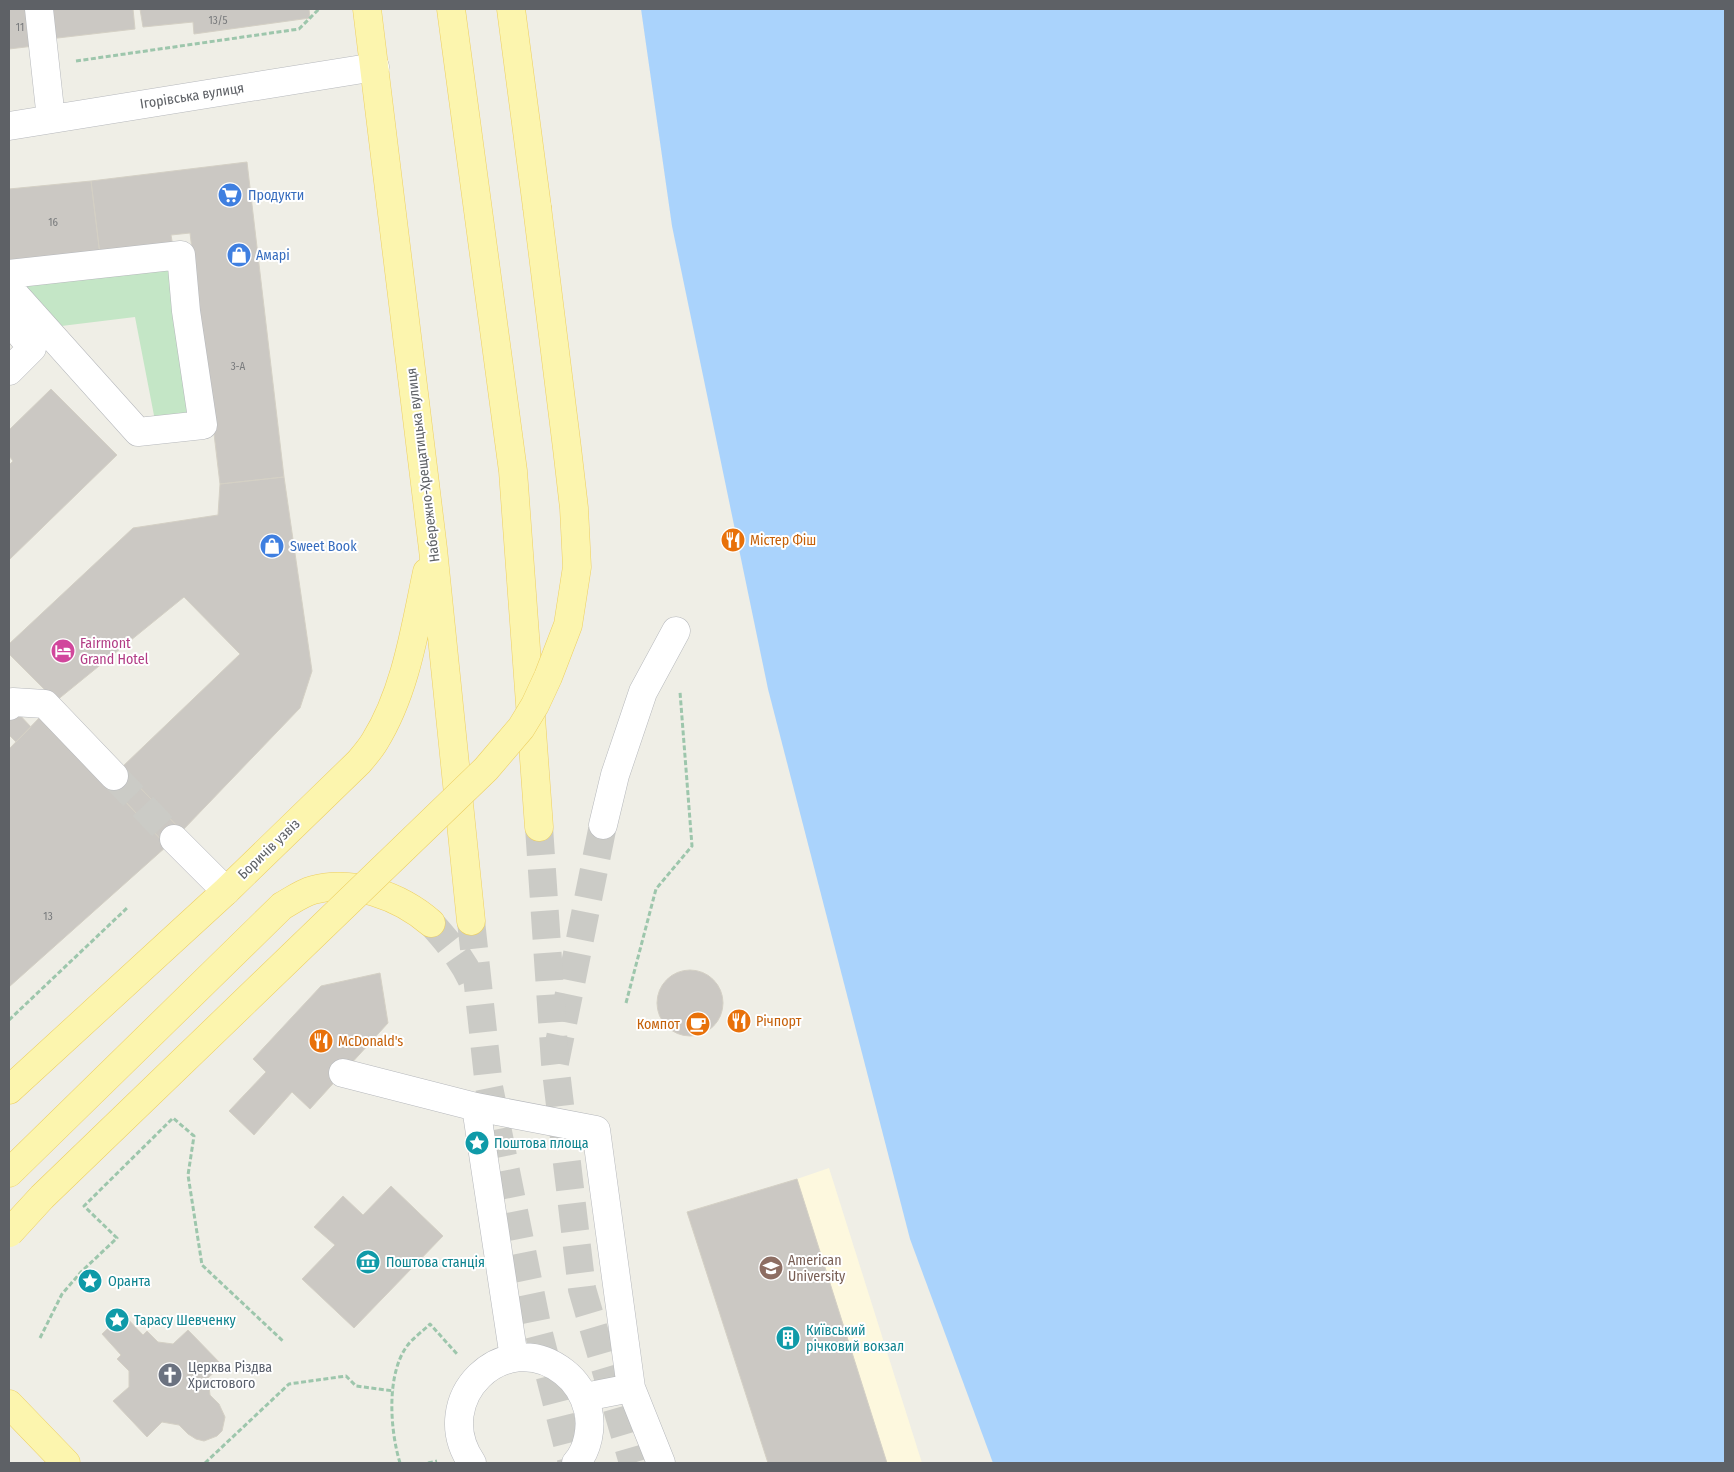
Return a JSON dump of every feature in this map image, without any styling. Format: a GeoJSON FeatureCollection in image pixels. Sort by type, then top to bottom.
{"type":"FeatureCollection","features":[{"type":"Feature","properties":{"kind":"main road","name":"Набережно-Хрещатицька вулиця"},"geometry":{"type":"LineString","coordinates":[[368,9],[433,549],[471,921]]}},
{"type":"Feature","properties":{"kind":"main road"},"geometry":{"type":"LineString","coordinates":[[451,9],[513,471],[539,827]]}},
{"type":"Feature","properties":{"kind":"main road"},"geometry":{"type":"LineString","coordinates":[[9,1233],[42,1197],[486,769],[521,728],[536,704],[560,651],[568,625],[577,567],[570,468],[511,9]]}},
{"type":"Feature","properties":{"kind":"main road","name":"Боричів узвіз"},"geometry":{"type":"LineString","coordinates":[[9,1090],[226,891],[359,762],[375,741],[387,718],[407,665],[433,549]]}},
{"type":"Feature","properties":{"kind":"main road"},"geometry":{"type":"LineString","coordinates":[[9,1173],[282,906],[312,890],[346,886],[382,894],[410,907],[431,923]]}},
{"type":"Feature","properties":{"kind":"main road"},"geometry":{"type":"LineString","coordinates":[[9,1404],[66,1463]]}},
{"type":"Feature","properties":{"kind":"street"},"geometry":{"type":"LineString","coordinates":[[39,9],[52,119]]}},
{"type":"Feature","properties":{"kind":"street","name":"Ігорівська вулиця"},"geometry":{"type":"LineString","coordinates":[[9,126],[376,67]]}},
{"type":"Feature","properties":{"kind":"street"},"geometry":{"type":"LineString","coordinates":[[9,274],[181,255],[186,311],[203,425],[138,432],[9,288]]}},
{"type":"Feature","properties":{"kind":"street"},"geometry":{"type":"LineString","coordinates":[[9,320],[32,348],[9,371]]}},
{"type":"Feature","properties":{"kind":"street"},"geometry":{"type":"LineString","coordinates":[[604,825],[615,775],[643,692],[676,631]]}},
{"type":"Feature","properties":{"kind":"street"},"geometry":{"type":"LineString","coordinates":[[9,706],[13,702],[45,704],[114,776]]}},
{"type":"Feature","properties":{"kind":"street"},"geometry":{"type":"LineString","coordinates":[[174,839],[226,891]]}},
{"type":"Feature","properties":{"kind":"street"},"geometry":{"type":"LineString","coordinates":[[342,1072],[476,1107],[596,1130],[631,1388],[661,1463]]}},
{"type":"Feature","properties":{"kind":"street"},"geometry":{"type":"LineString","coordinates":[[476,1107],[514,1358]]}},
{"type":"Feature","properties":{"kind":"street"},"geometry":{"type":"LineString","coordinates":[[472,1463],[465,1452],[459,1433],[459,1412],[466,1393],[478,1376],[494,1364],[514,1358],[536,1358],[556,1366],[573,1379],[585,1397],[590,1418],[588,1440],[576,1463]]}},
{"type":"Feature","properties":{"kind":"street"},"geometry":{"type":"LineString","coordinates":[[585,1397],[631,1388]]}},
{"type":"Feature","properties":{"kind":"path"},"geometry":{"type":"LineString","coordinates":[[45,66],[299,29],[319,9]]}},
{"type":"Feature","properties":{"kind":"path"},"geometry":{"type":"LineString","coordinates":[[626,1003],[656,889],[692,846],[680,689]]}},
{"type":"Feature","properties":{"kind":"path"},"geometry":{"type":"LineString","coordinates":[[9,1020],[127,908]]}},
{"type":"Feature","properties":{"kind":"path"},"geometry":{"type":"LineString","coordinates":[[40,1338],[62,1294],[81,1272],[117,1238],[84,1206],[173,1118],[194,1136],[188,1175],[202,1265],[284,1342]]}},
{"type":"Feature","properties":{"kind":"path"},"geometry":{"type":"LineString","coordinates":[[400,1463],[396,1449],[392,1403],[396,1369],[407,1346],[430,1324],[478,1376]]}},
{"type":"Feature","properties":{"kind":"path"},"geometry":{"type":"LineString","coordinates":[[205,1463],[289,1384],[346,1376],[356,1386],[394,1391]]}},
{"type":"Feature","properties":{"kind":"shaded area"},"geometry":{"type":"Polygon","coordinates":[[[829,1168],[922,1463],[887,1463],[797,1179],[829,1168]]]}},
{"type":"Feature","properties":{"kind":"green space"},"geometry":{"type":"Polygon","coordinates":[[[181,255],[203,425],[157,431],[135,317],[45,328],[9,274],[181,255]]]}},
{"type":"Feature","properties":{"kind":"water"},"geometry":{"type":"Polygon","coordinates":[[[641,9],[1725,9],[1725,1463],[993,1463],[910,1239],[768,689],[672,226],[641,9]]]}},
{"type":"Feature","properties":{"kind":"building"},"geometry":{"type":"Polygon","coordinates":[[[9,9],[31,9],[34,46],[9,49],[9,9]]]}},
{"type":"Feature","properties":{"kind":"building"},"geometry":{"type":"Polygon","coordinates":[[[45,9],[133,9],[135,29],[49,39],[45,9]]]}},
{"type":"Feature","properties":{"kind":"building"},"geometry":{"type":"Polygon","coordinates":[[[140,9],[309,9],[310,18],[194,34],[193,22],[143,27],[140,9]]]}},
{"type":"Feature","properties":{"kind":"building"},"geometry":{"type":"Polygon","coordinates":[[[247,162],[284,477],[220,484],[190,233],[171,235],[173,247],[100,255],[91,181],[247,162]]]}},
{"type":"Feature","properties":{"kind":"building"},"geometry":{"type":"Polygon","coordinates":[[[91,181],[100,255],[9,265],[9,189],[91,181]]]}},
{"type":"Feature","properties":{"kind":"building"},"geometry":{"type":"Polygon","coordinates":[[[51,389],[117,455],[9,560],[9,465],[13,461],[9,456],[9,430],[51,389]]]}},
{"type":"Feature","properties":{"kind":"building","name":"Fairmont Grand Hotel"},"geometry":{"type":"Polygon","coordinates":[[[284,477],[312,671],[300,708],[182,831],[121,768],[240,654],[184,597],[56,701],[9,654],[9,644],[133,528],[218,515],[220,484],[284,477]]]}},
{"type":"Feature","properties":{"kind":"building"},"geometry":{"type":"Polygon","coordinates":[[[16,711],[31,727],[16,742],[9,735],[9,718],[16,711]]]}},
{"type":"Feature","properties":{"kind":"building"},"geometry":{"type":"Polygon","coordinates":[[[43,714],[167,846],[9,987],[9,749],[43,714]]]}},
{"type":"Feature","properties":{"kind":"building"},"geometry":{"type":"Polygon","coordinates":[[[121,768],[182,831],[167,846],[108,783],[121,768]]]}},
{"type":"Feature","properties":{"kind":"building"},"geometry":{"type":"Polygon","coordinates":[[[690,970],[703,973],[713,980],[720,990],[723,1003],[720,1016],[713,1026],[703,1033],[690,1036],[677,1033],[667,1026],[660,1016],[657,1003],[660,990],[667,980],[677,973],[690,970]]]}},
{"type":"Feature","properties":{"kind":"building","name":"McDonald's"},"geometry":{"type":"Polygon","coordinates":[[[380,973],[388,1023],[310,1109],[292,1092],[254,1135],[229,1111],[266,1072],[253,1059],[321,986],[380,973]]]}},
{"type":"Feature","properties":{"kind":"building","name":"Київський річковий вокзал"},"geometry":{"type":"Polygon","coordinates":[[[797,1179],[887,1463],[768,1463],[687,1212],[797,1179]]]}},
{"type":"Feature","properties":{"kind":"building","name":"Поштова станція"},"geometry":{"type":"Polygon","coordinates":[[[391,1186],[443,1236],[354,1328],[302,1279],[335,1245],[314,1227],[343,1196],[363,1215],[391,1186]]]}},
{"type":"Feature","properties":{"kind":"building","name":"Церква Різдва Христового"},"geometry":{"type":"Polygon","coordinates":[[[123,1314],[143,1335],[147,1331],[158,1342],[173,1344],[188,1330],[222,1365],[208,1378],[210,1395],[219,1404],[225,1417],[222,1431],[217,1436],[204,1441],[196,1439],[179,1425],[162,1422],[147,1437],[113,1401],[129,1387],[129,1371],[117,1359],[121,1355],[102,1334],[123,1314]]]}},
{"type":"Feature","properties":{"kind":"tunnel"},"geometry":{"type":"LineString","coordinates":[[114,776],[174,839]]}},
{"type":"Feature","properties":{"kind":"tunnel"},"geometry":{"type":"LineString","coordinates":[[555,1063],[603,825]]}},
{"type":"Feature","properties":{"kind":"tunnel"},"geometry":{"type":"LineString","coordinates":[[539,827],[555,1063],[582,1289],[633,1463]]}},
{"type":"Feature","properties":{"kind":"tunnel"},"geometry":{"type":"LineString","coordinates":[[471,921],[489,1087],[538,1330],[572,1463]]}},
{"type":"Feature","properties":{"kind":"tunnel"},"geometry":{"type":"LineString","coordinates":[[431,923],[460,960],[474,985]]}},
{"type":"Feature","properties":{"kind":"place","name":"Продукти"},"geometry":{"type":"Point","coordinates":[230,195]}},
{"type":"Feature","properties":{"kind":"place","name":"Амарі"},"geometry":{"type":"Point","coordinates":[239,255]}},
{"type":"Feature","properties":{"kind":"place","name":"Містер Фіш"},"geometry":{"type":"Point","coordinates":[733,540]}},
{"type":"Feature","properties":{"kind":"place","name":"Sweet Book"},"geometry":{"type":"Point","coordinates":[272,546]}},
{"type":"Feature","properties":{"kind":"place","name":"Fairmont Grand Hotel"},"geometry":{"type":"Point","coordinates":[63,651]}},
{"type":"Feature","properties":{"kind":"place","name":"Річпорт"},"geometry":{"type":"Point","coordinates":[739,1021]}},
{"type":"Feature","properties":{"kind":"place","name":"Компот"},"geometry":{"type":"Point","coordinates":[698,1024]}},
{"type":"Feature","properties":{"kind":"place","name":"McDonald's"},"geometry":{"type":"Point","coordinates":[321,1041]}},
{"type":"Feature","properties":{"kind":"place","name":"Поштова площа"},"geometry":{"type":"Point","coordinates":[477,1143]}},
{"type":"Feature","properties":{"kind":"place","name":"Поштова станція"},"geometry":{"type":"Point","coordinates":[368,1262]}},
{"type":"Feature","properties":{"kind":"place","name":"American University"},"geometry":{"type":"Point","coordinates":[771,1268]}},
{"type":"Feature","properties":{"kind":"place","name":"Оранта"},"geometry":{"type":"Point","coordinates":[90,1281]}},
{"type":"Feature","properties":{"kind":"place","name":"Тарасу Шевченку"},"geometry":{"type":"Point","coordinates":[117,1320]}},
{"type":"Feature","properties":{"kind":"place","name":"Київський річковий вокзал"},"geometry":{"type":"Point","coordinates":[788,1338]}},
{"type":"Feature","properties":{"kind":"place","name":"Церква Різдва Христового"},"geometry":{"type":"Point","coordinates":[170,1375]}}]}
